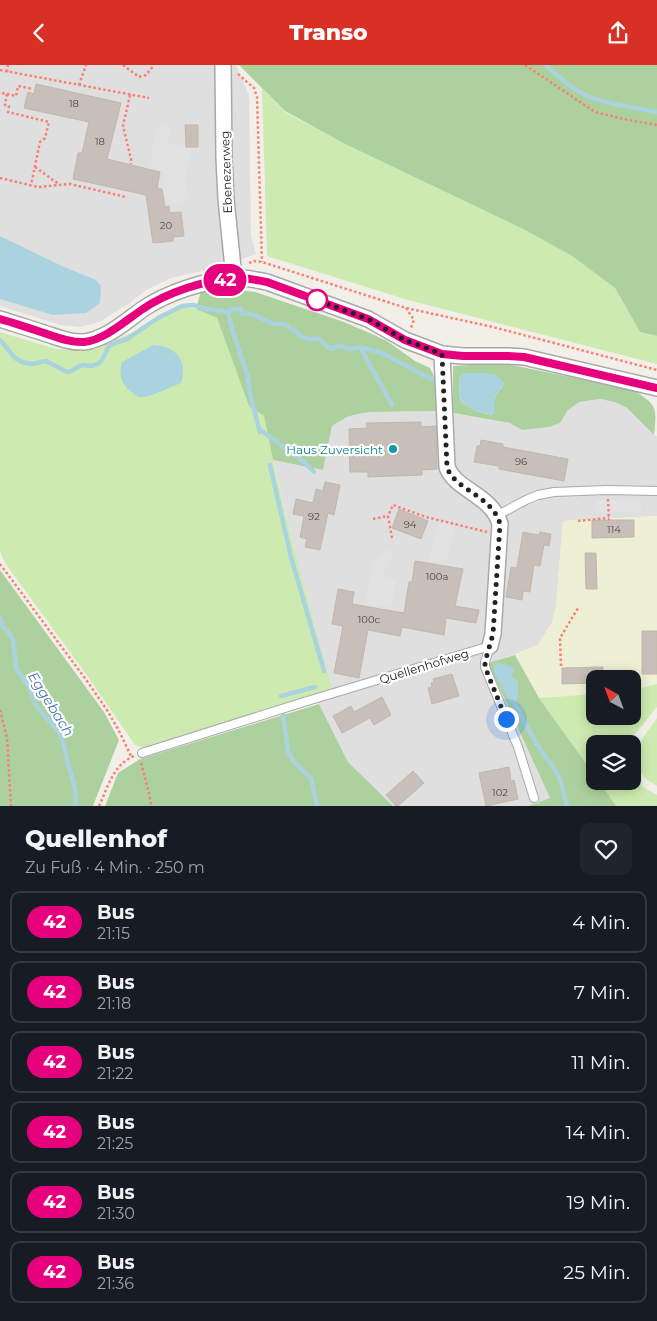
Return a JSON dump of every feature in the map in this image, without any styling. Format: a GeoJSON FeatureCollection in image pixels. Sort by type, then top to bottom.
{"type":"FeatureCollection","features":[{"type":"Feature","properties":{"kind":"street","name":"Ebenezerweg"},"geometry":{"type":"LineString","coordinates":[[228,68],[224,158],[225,191],[234,278]]}},
{"type":"Feature","properties":{"kind":"street"},"geometry":{"type":"LineString","coordinates":[[0,319],[65,340],[86,342],[104,335],[145,307],[166,296],[199,285],[234,278],[253,279],[279,286],[368,319],[405,340],[442,354],[524,357],[657,389]]}},
{"type":"Feature","properties":{"kind":"street"},"geometry":{"type":"LineString","coordinates":[[442,354],[447,467],[455,479],[498,515],[500,524],[493,634],[490,646]]}},
{"type":"Feature","properties":{"kind":"lane"},"geometry":{"type":"LineString","coordinates":[[498,515],[538,495],[554,492],[657,491]]}},
{"type":"Feature","properties":{"kind":"lane"},"geometry":{"type":"LineString","coordinates":[[490,646],[485,667],[518,747],[534,798]]}},
{"type":"Feature","properties":{"kind":"lane","name":"Quellenhofweg"},"geometry":{"type":"LineString","coordinates":[[141,754],[490,646]]}},
{"type":"Feature","properties":{"kind":"path"},"geometry":{"type":"LineString","coordinates":[[7,72],[8,65]]}},
{"type":"Feature","properties":{"kind":"path"},"geometry":{"type":"LineString","coordinates":[[79,85],[86,65]]}},
{"type":"Feature","properties":{"kind":"path"},"geometry":{"type":"LineString","coordinates":[[123,65],[139,77],[146,75],[154,65]]}},
{"type":"Feature","properties":{"kind":"path"},"geometry":{"type":"LineString","coordinates":[[525,65],[595,112],[657,125]]}},
{"type":"Feature","properties":{"kind":"path"},"geometry":{"type":"LineString","coordinates":[[228,68],[254,88],[257,97],[262,262]]}},
{"type":"Feature","properties":{"kind":"path"},"geometry":{"type":"LineString","coordinates":[[0,70],[149,98]]}},
{"type":"Feature","properties":{"kind":"path"},"geometry":{"type":"LineString","coordinates":[[1,93],[16,96],[18,86],[33,89]]}},
{"type":"Feature","properties":{"kind":"path"},"geometry":{"type":"LineString","coordinates":[[7,95],[5,105],[9,106],[8,112],[48,122],[45,138],[40,142],[31,185]]}},
{"type":"Feature","properties":{"kind":"path"},"geometry":{"type":"LineString","coordinates":[[130,95],[123,126],[131,159],[130,164]]}},
{"type":"Feature","properties":{"kind":"path"},"geometry":{"type":"LineString","coordinates":[[35,167],[61,185]]}},
{"type":"Feature","properties":{"kind":"path"},"geometry":{"type":"LineString","coordinates":[[0,178],[38,187],[70,184],[126,197]]}},
{"type":"Feature","properties":{"kind":"path"},"geometry":{"type":"LineString","coordinates":[[234,278],[247,264],[254,261],[262,262],[406,308],[493,327],[657,370]]}},
{"type":"Feature","properties":{"kind":"path"},"geometry":{"type":"LineString","coordinates":[[405,340],[414,320],[406,308]]}},
{"type":"Feature","properties":{"kind":"path"},"geometry":{"type":"LineString","coordinates":[[392,538],[388,516],[393,505],[426,517],[500,535]]}},
{"type":"Feature","properties":{"kind":"path"},"geometry":{"type":"LineString","coordinates":[[578,521],[609,519],[608,512]]}},
{"type":"Feature","properties":{"kind":"path"},"geometry":{"type":"LineString","coordinates":[[373,519],[388,516]]}},
{"type":"Feature","properties":{"kind":"path"},"geometry":{"type":"LineString","coordinates":[[0,564],[111,716],[132,757]]}},
{"type":"Feature","properties":{"kind":"path"},"geometry":{"type":"LineString","coordinates":[[561,666],[560,638],[578,608]]}},
{"type":"Feature","properties":{"kind":"path"},"geometry":{"type":"LineString","coordinates":[[0,710],[7,738],[11,806]]}},
{"type":"Feature","properties":{"kind":"path"},"geometry":{"type":"LineString","coordinates":[[100,806],[115,770],[125,761],[141,754],[151,806]]}},
{"type":"Feature","properties":{"kind":"shaded area"},"geometry":{"type":"Polygon","coordinates":[[[0,65],[236,65],[249,95],[251,236],[256,254],[223,266],[171,278],[146,290],[130,303],[99,322],[81,327],[60,325],[0,306],[0,65]]]}},
{"type":"Feature","properties":{"kind":"shaded area"},"geometry":{"type":"Polygon","coordinates":[[[158,125],[171,127],[168,143],[192,149],[185,181],[188,201],[167,205],[162,170],[149,166],[158,125]]]}},
{"type":"Feature","properties":{"kind":"shaded area"},"geometry":{"type":"Polygon","coordinates":[[[600,399],[615,402],[627,408],[657,436],[657,516],[563,521],[556,606],[552,623],[538,645],[488,664],[550,798],[528,806],[393,806],[348,762],[315,693],[296,555],[273,460],[323,470],[332,426],[347,417],[357,414],[437,411],[511,423],[522,430],[551,427],[560,423],[568,410],[579,402],[600,399]]]}},
{"type":"Feature","properties":{"kind":"shaded area"},"geometry":{"type":"Polygon","coordinates":[[[641,499],[641,511],[597,513],[596,501],[641,499]]]}},
{"type":"Feature","properties":{"kind":"shaded area"},"geometry":{"type":"Polygon","coordinates":[[[440,522],[456,526],[445,563],[428,560],[440,522]]]}},
{"type":"Feature","properties":{"kind":"shaded area"},"geometry":{"type":"Polygon","coordinates":[[[390,549],[393,557],[387,562],[383,577],[396,580],[392,607],[365,603],[374,563],[383,552],[390,549]]]}},
{"type":"Feature","properties":{"kind":"green space"},"geometry":{"type":"Polygon","coordinates":[[[239,65],[657,65],[657,336],[640,332],[615,288],[572,256],[525,230],[343,143],[285,111],[239,65]]]}},
{"type":"Feature","properties":{"kind":"green space"},"geometry":{"type":"Polygon","coordinates":[[[262,88],[285,112],[343,143],[525,230],[572,256],[615,288],[640,332],[657,336],[657,364],[408,300],[267,255],[262,88]]]}},
{"type":"Feature","properties":{"kind":"green space"},"geometry":{"type":"Polygon","coordinates":[[[229,289],[255,292],[344,322],[387,341],[415,361],[430,368],[435,378],[437,411],[371,412],[347,417],[332,426],[323,470],[273,460],[264,416],[249,406],[217,318],[196,309],[201,291],[229,289]]]}},
{"type":"Feature","properties":{"kind":"green space"},"geometry":{"type":"Polygon","coordinates":[[[186,307],[217,318],[249,405],[264,416],[304,587],[332,688],[145,748],[135,745],[5,563],[0,551],[0,332],[56,349],[95,349],[131,333],[162,314],[186,307]]]}},
{"type":"Feature","properties":{"kind":"green space"},"geometry":{"type":"Polygon","coordinates":[[[502,363],[633,390],[647,399],[654,407],[654,435],[627,408],[615,402],[600,399],[579,402],[568,410],[560,423],[550,427],[522,430],[510,423],[453,413],[453,366],[502,363]],[[460,376],[459,392],[461,402],[476,411],[492,415],[496,395],[503,387],[460,376]]]}},
{"type":"Feature","properties":{"kind":"green space"},"geometry":{"type":"Polygon","coordinates":[[[657,516],[657,684],[641,688],[641,670],[586,670],[586,695],[539,698],[515,655],[538,645],[552,622],[556,606],[563,521],[657,516]]]}},
{"type":"Feature","properties":{"kind":"green space"},"geometry":{"type":"Polygon","coordinates":[[[0,570],[104,712],[119,740],[93,806],[0,806],[0,570]]]}},
{"type":"Feature","properties":{"kind":"green space"},"geometry":{"type":"Polygon","coordinates":[[[515,655],[539,698],[586,763],[586,790],[605,790],[616,806],[528,806],[550,798],[488,663],[515,655]]]}},
{"type":"Feature","properties":{"kind":"green space"},"geometry":{"type":"Polygon","coordinates":[[[657,684],[657,707],[634,735],[586,735],[586,763],[539,698],[586,695],[586,725],[641,725],[641,688],[657,684]]]}},
{"type":"Feature","properties":{"kind":"green space"},"geometry":{"type":"Polygon","coordinates":[[[319,704],[348,762],[393,806],[105,806],[118,773],[140,759],[319,704]]]}},
{"type":"Feature","properties":{"kind":"green space"},"geometry":{"type":"Polygon","coordinates":[[[657,718],[657,786],[641,772],[641,742],[657,718]]]}},
{"type":"Feature","properties":{"kind":"green space"},"geometry":{"type":"Polygon","coordinates":[[[641,784],[657,795],[657,806],[616,806],[605,790],[641,790],[641,784]]]}},
{"type":"Feature","properties":{"kind":"water"},"geometry":{"type":"Polygon","coordinates":[[[0,236],[64,267],[96,280],[101,286],[100,303],[86,313],[53,315],[0,299],[0,236]]]}},
{"type":"Feature","properties":{"kind":"water"},"geometry":{"type":"Polygon","coordinates":[[[153,345],[168,348],[178,356],[183,367],[181,383],[154,394],[143,397],[136,396],[123,382],[120,373],[122,362],[153,345]]]}},
{"type":"Feature","properties":{"kind":"water"},"geometry":{"type":"Polygon","coordinates":[[[463,373],[496,375],[505,383],[496,394],[495,413],[492,415],[476,411],[461,402],[459,392],[460,377],[463,373]]]}},
{"type":"Feature","properties":{"kind":"water"},"geometry":{"type":"Polygon","coordinates":[[[498,663],[509,665],[514,670],[512,676],[518,681],[518,696],[515,702],[510,702],[494,672],[494,666],[498,663]]]}},
{"type":"Feature","properties":{"kind":"building"},"geometry":{"type":"Polygon","coordinates":[[[36,84],[121,103],[107,159],[160,172],[157,188],[162,189],[165,207],[169,206],[170,213],[181,212],[184,236],[173,237],[173,241],[153,243],[146,195],[73,179],[78,153],[82,153],[89,122],[24,108],[28,92],[34,94],[36,84]]]}},
{"type":"Feature","properties":{"kind":"building"},"geometry":{"type":"Polygon","coordinates":[[[185,125],[198,125],[198,147],[186,147],[185,125]]]}},
{"type":"Feature","properties":{"kind":"building","name":"Haus Zuversicht"},"geometry":{"type":"Polygon","coordinates":[[[421,422],[421,427],[436,426],[437,469],[422,470],[422,475],[368,477],[368,472],[350,472],[349,429],[367,428],[366,423],[421,422]]]}},
{"type":"Feature","properties":{"kind":"building"},"geometry":{"type":"Polygon","coordinates":[[[481,440],[503,444],[503,447],[568,459],[564,481],[499,469],[499,466],[474,462],[477,446],[480,446],[481,440]]]}},
{"type":"Feature","properties":{"kind":"building"},"geometry":{"type":"Polygon","coordinates":[[[325,482],[340,485],[334,515],[328,513],[320,550],[305,547],[307,539],[300,537],[304,516],[293,514],[296,499],[313,503],[316,489],[323,491],[325,482]]]}},
{"type":"Feature","properties":{"kind":"building"},"geometry":{"type":"Polygon","coordinates":[[[399,509],[428,521],[421,539],[392,528],[399,509]]]}},
{"type":"Feature","properties":{"kind":"building"},"geometry":{"type":"Polygon","coordinates":[[[592,520],[634,520],[634,537],[592,538],[592,520]]]}},
{"type":"Feature","properties":{"kind":"building"},"geometry":{"type":"Polygon","coordinates":[[[523,532],[539,535],[540,532],[551,534],[549,546],[544,545],[540,566],[534,565],[530,592],[523,591],[522,600],[506,597],[511,567],[517,568],[523,532]]]}},
{"type":"Feature","properties":{"kind":"building"},"geometry":{"type":"Polygon","coordinates":[[[585,553],[596,553],[597,589],[586,589],[585,553]]]}},
{"type":"Feature","properties":{"kind":"building"},"geometry":{"type":"Polygon","coordinates":[[[415,561],[463,569],[455,606],[479,610],[476,623],[446,618],[444,635],[402,627],[400,636],[368,630],[359,678],[334,673],[343,626],[332,624],[338,589],[354,592],[352,604],[404,613],[409,582],[412,582],[415,561]]]}},
{"type":"Feature","properties":{"kind":"building"},"geometry":{"type":"Polygon","coordinates":[[[642,631],[657,631],[657,674],[642,674],[642,631]]]}},
{"type":"Feature","properties":{"kind":"building"},"geometry":{"type":"Polygon","coordinates":[[[603,667],[603,670],[586,670],[586,683],[562,684],[562,668],[603,667]]]}},
{"type":"Feature","properties":{"kind":"building"},"geometry":{"type":"Polygon","coordinates":[[[452,674],[459,696],[432,704],[428,688],[432,687],[433,679],[452,674]]]}},
{"type":"Feature","properties":{"kind":"building"},"geometry":{"type":"Polygon","coordinates":[[[382,697],[391,715],[374,725],[370,718],[342,733],[333,716],[351,706],[354,712],[382,697]]]}},
{"type":"Feature","properties":{"kind":"building"},"geometry":{"type":"Polygon","coordinates":[[[509,767],[511,781],[514,780],[518,799],[486,806],[479,773],[509,767]]]}},
{"type":"Feature","properties":{"kind":"building"},"geometry":{"type":"Polygon","coordinates":[[[413,771],[424,783],[396,806],[386,795],[413,771]]]}},
{"type":"Feature","properties":{"kind":"waterway"},"geometry":{"type":"LineString","coordinates":[[546,65],[565,82],[587,96],[613,104],[657,112]]}},
{"type":"Feature","properties":{"kind":"waterway"},"geometry":{"type":"LineString","coordinates":[[0,340],[15,358],[22,362],[32,364],[46,361],[67,372],[82,365],[91,366],[98,364],[109,346],[127,339],[158,318],[182,306],[193,305],[228,312],[234,309],[241,309],[242,313],[255,315],[273,324],[287,325],[308,339],[319,339],[331,349],[341,346],[349,349],[360,347],[382,353],[431,379],[436,378]]}},
{"type":"Feature","properties":{"kind":"waterway"},"geometry":{"type":"LineString","coordinates":[[228,312],[248,377],[250,394],[260,432]]}},
{"type":"Feature","properties":{"kind":"waterway"},"geometry":{"type":"LineString","coordinates":[[360,347],[392,405]]}},
{"type":"Feature","properties":{"kind":"waterway"},"geometry":{"type":"LineString","coordinates":[[259,429],[303,461],[314,472]]}},
{"type":"Feature","properties":{"kind":"waterway"},"geometry":{"type":"LineString","coordinates":[[270,465],[291,557],[324,671]]}},
{"type":"Feature","properties":{"kind":"waterway","name":"Eggebach"},"geometry":{"type":"LineString","coordinates":[[0,617],[3,627],[8,631],[13,640],[16,668],[29,687],[37,707],[59,732],[63,742],[74,784],[75,806]]}},
{"type":"Feature","properties":{"kind":"waterway"},"geometry":{"type":"LineString","coordinates":[[281,696],[315,687]]}},
{"type":"Feature","properties":{"kind":"waterway"},"geometry":{"type":"LineString","coordinates":[[512,697],[538,746],[559,776],[567,806]]}},
{"type":"Feature","properties":{"kind":"waterway"},"geometry":{"type":"LineString","coordinates":[[283,715],[288,751],[294,762],[311,778],[317,806]]}},
{"type":"Feature","properties":{"kind":"bus line","name":"42"},"geometry":{"type":"LineString","coordinates":[[0,319],[65,340],[86,342],[104,335],[145,307],[166,296],[199,285],[234,278],[253,279],[267,282],[368,319],[405,340],[442,354],[524,357],[657,388]]}},
{"type":"Feature","properties":{"kind":"place","name":"Haus Zuversicht"},"geometry":{"type":"Point","coordinates":[393,449]}},
{"type":"Feature","properties":{"kind":"route"},"geometry":{"type":"LineString","coordinates":[[317,300],[314,299],[368,319],[405,340],[442,354],[447,467],[455,479],[492,508],[498,515],[500,524],[493,634],[485,667],[506,719]]}}]}
